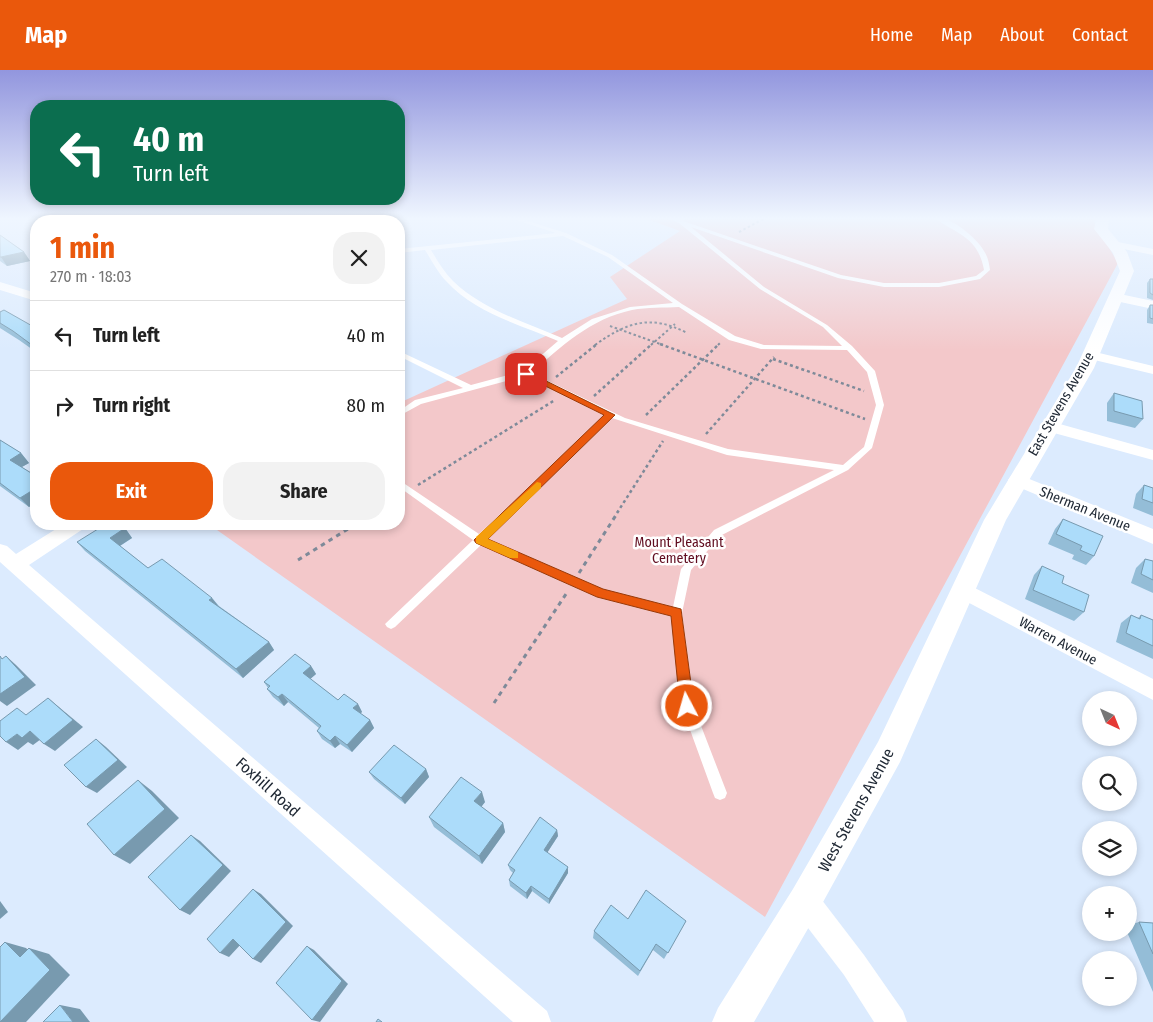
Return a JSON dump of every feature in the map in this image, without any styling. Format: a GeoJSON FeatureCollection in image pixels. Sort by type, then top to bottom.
{"type":"FeatureCollection","features":[{"type":"Feature","properties":{"kind":"street","name":"East Stevens Avenue"},"geometry":{"type":"LineString","coordinates":[[963,590],[995,520],[1091,355],[1127,271],[1125,261]]}},
{"type":"Feature","properties":{"kind":"street"},"geometry":{"type":"LineString","coordinates":[[3,287],[30,295]]}},
{"type":"Feature","properties":{"kind":"street"},"geometry":{"type":"LineString","coordinates":[[1116,297],[1153,305]]}},
{"type":"Feature","properties":{"kind":"street"},"geometry":{"type":"LineString","coordinates":[[1091,355],[1153,370]]}},
{"type":"Feature","properties":{"kind":"street"},"geometry":{"type":"LineString","coordinates":[[1049,426],[1153,455]]}},
{"type":"Feature","properties":{"kind":"street","name":"Sherman Avenue"},"geometry":{"type":"LineString","coordinates":[[1017,480],[1153,537]]}},
{"type":"Feature","properties":{"kind":"street"},"geometry":{"type":"LineString","coordinates":[[8,558],[65,530]]}},
{"type":"Feature","properties":{"kind":"street","name":"Foxhill Road"},"geometry":{"type":"LineString","coordinates":[[8,558],[536,1022]]}},
{"type":"Feature","properties":{"kind":"street","name":"Warren Avenue"},"geometry":{"type":"LineString","coordinates":[[963,590],[1153,690]]}},
{"type":"Feature","properties":{"kind":"street","name":"West Stevens Avenue"},"geometry":{"type":"LineString","coordinates":[[732,1022],[805,901],[889,752],[963,590]]}},
{"type":"Feature","properties":{"kind":"street"},"geometry":{"type":"LineString","coordinates":[[805,901],[854,965],[892,1022]]}},
{"type":"Feature","properties":{"kind":"lane"},"geometry":{"type":"LineString","coordinates":[[435,261],[451,283],[481,304],[563,340]]}},
{"type":"Feature","properties":{"kind":"lane"},"geometry":{"type":"LineString","coordinates":[[618,261],[680,305],[728,335],[764,347],[849,348]]}},
{"type":"Feature","properties":{"kind":"lane"},"geometry":{"type":"LineString","coordinates":[[720,793],[687,706],[677,613],[686,569],[717,533],[845,468],[868,448],[880,405],[871,371],[849,348],[825,326],[762,288],[731,261]]}},
{"type":"Feature","properties":{"kind":"lane"},"geometry":{"type":"LineString","coordinates":[[795,261],[840,277],[884,285],[940,285],[978,278],[987,270],[986,261]]}},
{"type":"Feature","properties":{"kind":"lane"},"geometry":{"type":"LineString","coordinates":[[405,410],[418,402],[526,374],[563,340],[594,320],[632,308],[680,305]]}},
{"type":"Feature","properties":{"kind":"lane"},"geometry":{"type":"LineString","coordinates":[[405,356],[470,388]]}},
{"type":"Feature","properties":{"kind":"lane"},"geometry":{"type":"LineString","coordinates":[[526,374],[636,425],[727,452],[845,468]]}},
{"type":"Feature","properties":{"kind":"lane"},"geometry":{"type":"LineString","coordinates":[[391,624],[611,415]]}},
{"type":"Feature","properties":{"kind":"lane"},"geometry":{"type":"LineString","coordinates":[[405,487],[480,540],[601,594],[677,613]]}},
{"type":"Feature","properties":{"kind":"path"},"geometry":{"type":"LineString","coordinates":[[594,320],[875,422]]}},
{"type":"Feature","properties":{"kind":"path"},"geometry":{"type":"LineString","coordinates":[[547,384],[619,329],[650,321],[675,324],[687,333]]}},
{"type":"Feature","properties":{"kind":"path"},"geometry":{"type":"LineString","coordinates":[[586,403],[675,324]]}},
{"type":"Feature","properties":{"kind":"path"},"geometry":{"type":"LineString","coordinates":[[636,425],[728,335]]}},
{"type":"Feature","properties":{"kind":"path"},"geometry":{"type":"LineString","coordinates":[[698,443],[783,347]]}},
{"type":"Feature","properties":{"kind":"path"},"geometry":{"type":"LineString","coordinates":[[773,359],[878,396]]}},
{"type":"Feature","properties":{"kind":"path"},"geometry":{"type":"LineString","coordinates":[[409,490],[566,393]]}},
{"type":"Feature","properties":{"kind":"path"},"geometry":{"type":"LineString","coordinates":[[494,703],[668,434]]}},
{"type":"Feature","properties":{"kind":"path"},"geometry":{"type":"LineString","coordinates":[[298,560],[346,530]]}},
{"type":"Feature","properties":{"kind":"green space","name":"Mount Pleasant Cemetery"},"geometry":{"type":"Polygon","coordinates":[[[634,261],[1117,261],[1118,263],[765,917],[217,530],[405,530],[405,400],[627,299],[610,277],[634,261]]]}},
{"type":"Feature","properties":{"kind":"building"},"geometry":{"type":"Polygon","coordinates":[[[1150,279],[1153,279],[1153,295],[1150,293],[1150,279]]]}},
{"type":"Feature","properties":{"kind":"building"},"geometry":{"type":"Polygon","coordinates":[[[1150,305],[1153,305],[1153,319],[1150,318],[1150,305]]]}},
{"type":"Feature","properties":{"kind":"building"},"geometry":{"type":"Polygon","coordinates":[[[4,310],[30,325],[30,344],[0,323],[0,312],[4,310]]]}},
{"type":"Feature","properties":{"kind":"building"},"geometry":{"type":"Polygon","coordinates":[[[1114,393],[1142,401],[1143,419],[1114,411],[1114,393]]]}},
{"type":"Feature","properties":{"kind":"building"},"geometry":{"type":"Polygon","coordinates":[[[0,440],[21,453],[10,460],[30,472],[30,492],[20,498],[0,483],[0,440]]]}},
{"type":"Feature","properties":{"kind":"building"},"geometry":{"type":"Polygon","coordinates":[[[1144,485],[1153,488],[1153,503],[1142,499],[1144,485]]]}},
{"type":"Feature","properties":{"kind":"building"},"geometry":{"type":"Polygon","coordinates":[[[1063,519],[1103,536],[1094,556],[1080,550],[1082,546],[1056,534],[1063,519]]]}},
{"type":"Feature","properties":{"kind":"building"},"geometry":{"type":"Polygon","coordinates":[[[96,530],[122,530],[110,538],[148,568],[162,559],[212,598],[209,600],[269,642],[236,669],[77,542],[96,530]]]}},
{"type":"Feature","properties":{"kind":"building"},"geometry":{"type":"Polygon","coordinates":[[[1145,559],[1153,561],[1153,580],[1141,574],[1145,559]]]}},
{"type":"Feature","properties":{"kind":"building"},"geometry":{"type":"Polygon","coordinates":[[[1042,566],[1064,576],[1062,583],[1089,595],[1084,612],[1033,590],[1042,566]]]}},
{"type":"Feature","properties":{"kind":"building"},"geometry":{"type":"Polygon","coordinates":[[[1131,615],[1140,619],[1141,615],[1153,620],[1153,646],[1126,633],[1131,615]]]}},
{"type":"Feature","properties":{"kind":"building"},"geometry":{"type":"Polygon","coordinates":[[[295,654],[311,666],[303,673],[338,700],[344,694],[358,704],[353,708],[370,720],[347,745],[335,736],[330,741],[317,731],[321,726],[282,694],[278,697],[267,689],[270,686],[264,682],[295,654]]]}},
{"type":"Feature","properties":{"kind":"building"},"geometry":{"type":"Polygon","coordinates":[[[0,656],[2,659],[6,656],[25,677],[0,694],[0,656]]]}},
{"type":"Feature","properties":{"kind":"building"},"geometry":{"type":"Polygon","coordinates":[[[48,698],[73,720],[44,744],[30,731],[22,738],[17,734],[6,742],[0,736],[0,721],[17,708],[26,715],[48,698]]]}},
{"type":"Feature","properties":{"kind":"building"},"geometry":{"type":"Polygon","coordinates":[[[96,739],[118,760],[86,787],[64,765],[96,739]]]}},
{"type":"Feature","properties":{"kind":"building"},"geometry":{"type":"Polygon","coordinates":[[[394,745],[426,769],[401,798],[369,772],[394,745]]]}},
{"type":"Feature","properties":{"kind":"building"},"geometry":{"type":"Polygon","coordinates":[[[461,777],[482,792],[474,801],[503,823],[479,856],[429,817],[461,777]]]}},
{"type":"Feature","properties":{"kind":"building"},"geometry":{"type":"Polygon","coordinates":[[[138,780],[165,809],[114,855],[87,824],[138,780]]]}},
{"type":"Feature","properties":{"kind":"building"},"geometry":{"type":"Polygon","coordinates":[[[540,817],[557,830],[544,850],[568,867],[549,899],[531,886],[526,893],[509,880],[515,870],[508,865],[540,817]]]}},
{"type":"Feature","properties":{"kind":"building"},"geometry":{"type":"Polygon","coordinates":[[[191,835],[223,865],[180,910],[148,877],[191,835]]]}},
{"type":"Feature","properties":{"kind":"building"},"geometry":{"type":"Polygon","coordinates":[[[253,889],[286,922],[253,959],[233,939],[220,953],[207,939],[253,889]]]}},
{"type":"Feature","properties":{"kind":"building"},"geometry":{"type":"Polygon","coordinates":[[[646,890],[686,921],[668,953],[656,944],[640,971],[594,931],[611,905],[628,919],[646,890]]]}},
{"type":"Feature","properties":{"kind":"building"},"geometry":{"type":"Polygon","coordinates":[[[1139,922],[1153,923],[1153,954],[1139,922]]]}},
{"type":"Feature","properties":{"kind":"building"},"geometry":{"type":"Polygon","coordinates":[[[5,942],[20,957],[29,948],[50,970],[0,1022],[0,947],[5,942]]]}},
{"type":"Feature","properties":{"kind":"building"},"geometry":{"type":"Polygon","coordinates":[[[307,946],[342,981],[312,1020],[276,983],[307,946]]]}},
{"type":"Feature","properties":{"kind":"building"},"geometry":{"type":"Polygon","coordinates":[[[60,1005],[73,1022],[43,1022],[60,1005]]]}},
{"type":"Feature","properties":{"kind":"slow traffic"},"geometry":{"type":"LineString","coordinates":[[514,555],[480,540],[537,485]]}},
{"type":"Feature","properties":{"kind":"route"},"geometry":{"type":"LineString","coordinates":[[526,374],[611,415],[480,540],[601,594],[677,613],[687,706]]}}]}
